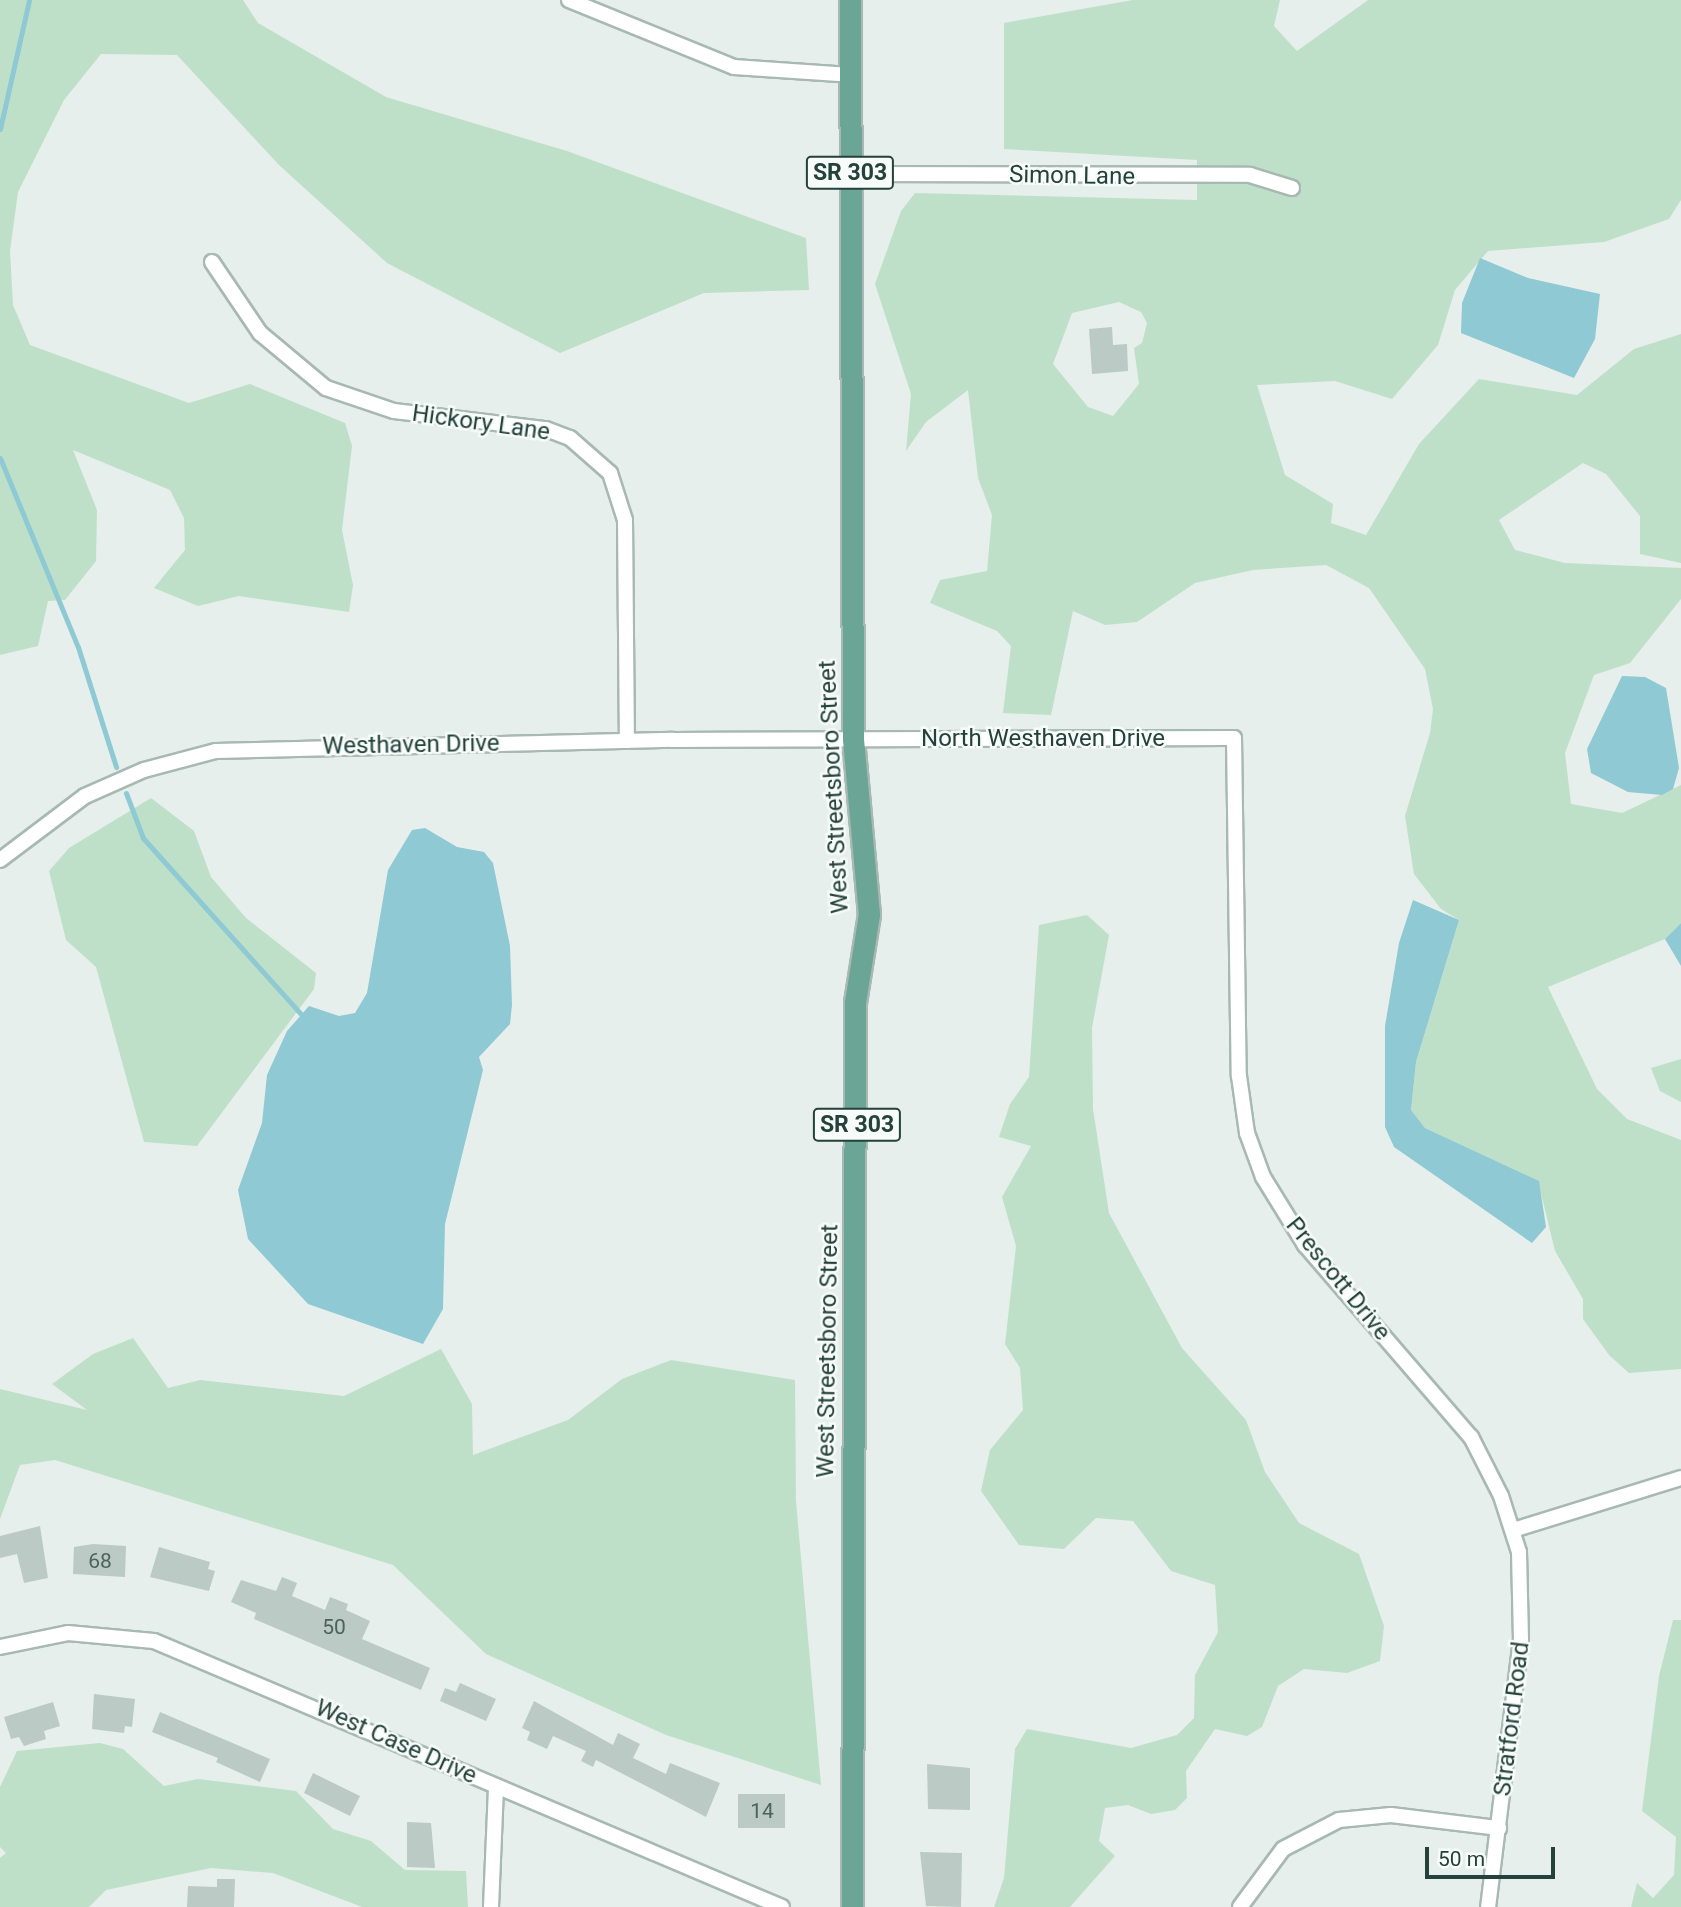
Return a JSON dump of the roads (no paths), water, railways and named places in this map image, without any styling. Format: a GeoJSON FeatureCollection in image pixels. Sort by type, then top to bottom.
{"type":"FeatureCollection","features":[{"type":"Feature","properties":{"kind":"main road","name":"West Streetsboro Street"},"geometry":{"type":"LineString","coordinates":[[850,0],[853,739],[869,914],[855,1002],[852,1907]]}},
{"type":"Feature","properties":{"kind":"street"},"geometry":{"type":"LineString","coordinates":[[569,0],[734,66],[850,75]]}},
{"type":"Feature","properties":{"kind":"street","name":"Simon Lane"},"geometry":{"type":"LineString","coordinates":[[850,174],[1250,175],[1292,188]]}},
{"type":"Feature","properties":{"kind":"street","name":"Hickory Lane"},"geometry":{"type":"LineString","coordinates":[[212,262],[260,333],[326,388],[394,411],[545,429],[570,438],[610,473],[625,520],[627,741]]}},
{"type":"Feature","properties":{"kind":"street","name":"North Westhaven Drive"},"geometry":{"type":"LineString","coordinates":[[853,739],[1234,738]]}},
{"type":"Feature","properties":{"kind":"street","name":"Prescott Drive"},"geometry":{"type":"LineString","coordinates":[[1234,738],[1239,1076],[1247,1133],[1263,1177],[1305,1245],[1471,1437],[1513,1530]]}},
{"type":"Feature","properties":{"kind":"street","name":"Westhaven Drive"},"geometry":{"type":"LineString","coordinates":[[0,860],[85,796],[144,770],[216,751],[627,741],[853,739]]}},
{"type":"Feature","properties":{"kind":"street"},"geometry":{"type":"LineString","coordinates":[[1513,1530],[1681,1478]]}},
{"type":"Feature","properties":{"kind":"street","name":"Stratford Road"},"geometry":{"type":"LineString","coordinates":[[1488,1907],[1521,1639],[1523,1587],[1513,1530]]}},
{"type":"Feature","properties":{"kind":"street","name":"West Case Drive"},"geometry":{"type":"LineString","coordinates":[[0,1647],[68,1633],[154,1641],[782,1907]]}},
{"type":"Feature","properties":{"kind":"street"},"geometry":{"type":"LineString","coordinates":[[491,1907],[496,1786]]}},
{"type":"Feature","properties":{"kind":"street"},"geometry":{"type":"LineString","coordinates":[[1240,1907],[1283,1849],[1339,1820],[1391,1815],[1499,1828]]}},
{"type":"Feature","properties":{"kind":"water"},"geometry":{"type":"Polygon","coordinates":[[[1480,258],[1528,278],[1600,294],[1595,339],[1574,378],[1461,333],[1462,303],[1480,258]]]}},
{"type":"Feature","properties":{"kind":"water"},"geometry":{"type":"Polygon","coordinates":[[[1622,676],[1645,677],[1666,688],[1679,768],[1673,789],[1662,795],[1628,792],[1591,773],[1587,749],[1622,676]]]}},
{"type":"Feature","properties":{"kind":"water"},"geometry":{"type":"Polygon","coordinates":[[[425,828],[457,847],[484,852],[493,863],[510,946],[512,1005],[510,1024],[479,1057],[483,1070],[445,1224],[443,1309],[423,1344],[308,1304],[248,1239],[238,1190],[262,1123],[267,1075],[287,1031],[309,1006],[339,1016],[355,1013],[367,993],[388,870],[412,830],[425,828]]]}},
{"type":"Feature","properties":{"kind":"water"},"geometry":{"type":"Polygon","coordinates":[[[1413,900],[1459,920],[1416,1062],[1411,1110],[1425,1128],[1539,1181],[1546,1227],[1532,1243],[1394,1147],[1385,1127],[1385,1026],[1399,943],[1413,900]]]}},
{"type":"Feature","properties":{"kind":"water"},"geometry":{"type":"Polygon","coordinates":[[[1681,923],[1681,966],[1665,939],[1681,923]]]}},
{"type":"Feature","properties":{"kind":"waterway"},"geometry":{"type":"LineString","coordinates":[[0,129],[29,0]]}},
{"type":"Feature","properties":{"kind":"waterway"},"geometry":{"type":"LineString","coordinates":[[0,458],[78,647],[116,767]]}},
{"type":"Feature","properties":{"kind":"waterway"},"geometry":{"type":"LineString","coordinates":[[126,793],[143,838],[302,1015]]}}]}
